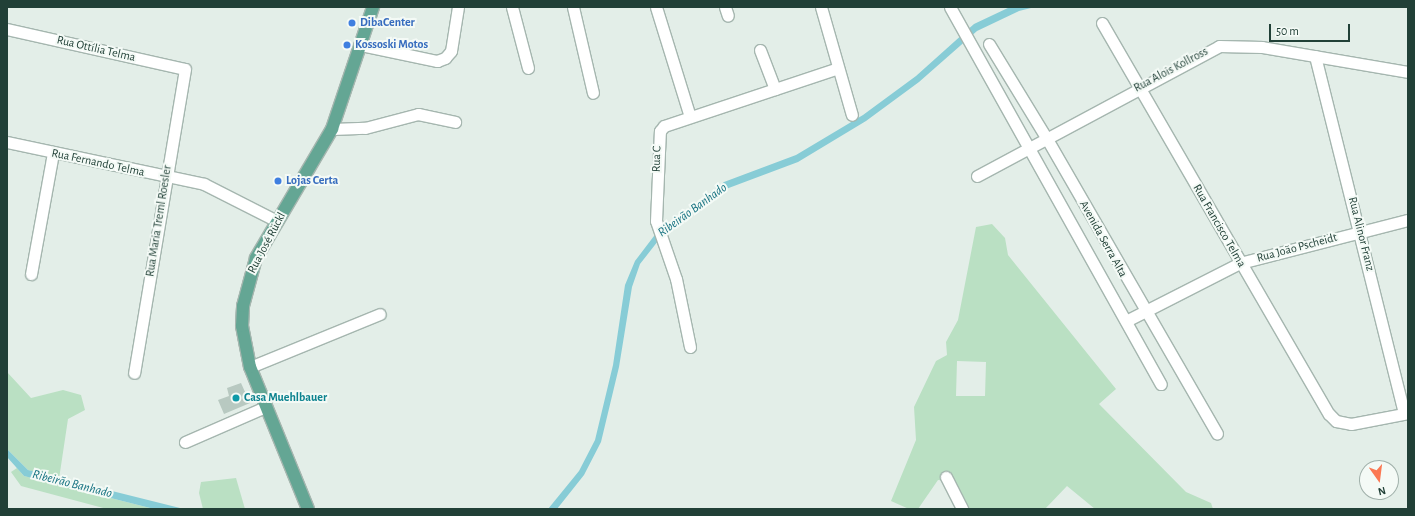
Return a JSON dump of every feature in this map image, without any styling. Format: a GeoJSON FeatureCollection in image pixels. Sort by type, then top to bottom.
{"type":"FeatureCollection","features":[{"type":"Feature","properties":{"kind":"main road","name":"Rua José Rückl"},"geometry":{"type":"LineString","coordinates":[[308,509],[265,407],[250,367],[242,326],[245,291],[256,258],[332,129],[373,7]]}},
{"type":"Feature","properties":{"kind":"street"},"geometry":{"type":"LineString","coordinates":[[361,45],[437,61],[445,58],[451,51],[458,7]]}},
{"type":"Feature","properties":{"kind":"street"},"geometry":{"type":"LineString","coordinates":[[512,7],[528,68]]}},
{"type":"Feature","properties":{"kind":"street"},"geometry":{"type":"LineString","coordinates":[[573,7],[593,93]]}},
{"type":"Feature","properties":{"kind":"street"},"geometry":{"type":"LineString","coordinates":[[656,7],[690,117]]}},
{"type":"Feature","properties":{"kind":"street"},"geometry":{"type":"LineString","coordinates":[[821,7],[852,115]]}},
{"type":"Feature","properties":{"kind":"street","name":"Avenida Serra Alta"},"geometry":{"type":"LineString","coordinates":[[950,7],[961,25],[971,49],[1161,384]]}},
{"type":"Feature","properties":{"kind":"street","name":"Rua Francisco Telma"},"geometry":{"type":"LineString","coordinates":[[1102,23],[1328,414],[1343,423],[1406,413]]}},
{"type":"Feature","properties":{"kind":"street","name":"Rua Ottília Telma"},"geometry":{"type":"LineString","coordinates":[[7,28],[185,69]]}},
{"type":"Feature","properties":{"kind":"street","name":"Avenida Serra Alta"},"geometry":{"type":"LineString","coordinates":[[988,44],[1047,139],[1145,312],[1217,434]]}},
{"type":"Feature","properties":{"kind":"street","name":"Rua Alois Kollross"},"geometry":{"type":"LineString","coordinates":[[977,176],[1028,150],[1140,87],[1219,46],[1248,45],[1408,72]]}},
{"type":"Feature","properties":{"kind":"street"},"geometry":{"type":"LineString","coordinates":[[760,50],[775,89]]}},
{"type":"Feature","properties":{"kind":"street","name":"Rua Alinor Franz"},"geometry":{"type":"LineString","coordinates":[[1315,56],[1406,413]]}},
{"type":"Feature","properties":{"kind":"street","name":"Rua C"},"geometry":{"type":"LineString","coordinates":[[690,347],[676,279],[658,229],[658,136],[664,126],[838,68]]}},
{"type":"Feature","properties":{"kind":"street","name":"Rua Maria Treml Roesler"},"geometry":{"type":"LineString","coordinates":[[134,373],[185,69]]}},
{"type":"Feature","properties":{"kind":"street"},"geometry":{"type":"LineString","coordinates":[[332,129],[365,128],[418,114],[455,122]]}},
{"type":"Feature","properties":{"kind":"street","name":"Rua Fernando Telma"},"geometry":{"type":"LineString","coordinates":[[7,142],[204,184],[277,222]]}},
{"type":"Feature","properties":{"kind":"street"},"geometry":{"type":"LineString","coordinates":[[31,274],[53,153]]}},
{"type":"Feature","properties":{"kind":"street","name":"Rua João Pscheidt"},"geometry":{"type":"LineString","coordinates":[[1126,320],[1145,312],[1240,263],[1360,231],[1408,220]]}},
{"type":"Feature","properties":{"kind":"street"},"geometry":{"type":"LineString","coordinates":[[250,367],[380,314]]}},
{"type":"Feature","properties":{"kind":"street"},"geometry":{"type":"LineString","coordinates":[[185,442],[265,407]]}},
{"type":"Feature","properties":{"kind":"street"},"geometry":{"type":"LineString","coordinates":[[946,477],[962,509]]}},
{"type":"Feature","properties":{"kind":"green space"},"geometry":{"type":"Polygon","coordinates":[[[992,224],[1005,238],[1008,255],[1116,389],[1099,404],[1186,492],[1211,503],[1213,509],[1095,509],[1067,486],[1045,509],[970,509],[955,482],[938,480],[918,509],[909,509],[891,501],[916,440],[914,407],[936,361],[947,355],[946,342],[958,320],[976,227],[992,224]],[[957,361],[956,396],[985,396],[986,362],[957,361]]]}},
{"type":"Feature","properties":{"kind":"green space"},"geometry":{"type":"Polygon","coordinates":[[[7,372],[31,398],[63,390],[81,395],[85,410],[68,419],[59,479],[28,470],[7,449],[7,372]]]}},
{"type":"Feature","properties":{"kind":"green space"},"geometry":{"type":"Polygon","coordinates":[[[17,468],[24,476],[154,509],[107,509],[21,486],[11,472],[17,468]]]}},
{"type":"Feature","properties":{"kind":"green space"},"geometry":{"type":"Polygon","coordinates":[[[236,478],[245,509],[203,509],[199,493],[201,482],[236,478]]]}},
{"type":"Feature","properties":{"kind":"water","name":"Ribeirão Banhado"},"geometry":{"type":"Polygon","coordinates":[[[1010,7],[1035,7],[1019,11],[977,31],[919,82],[866,121],[798,162],[726,189],[658,241],[640,264],[632,287],[619,367],[601,442],[584,475],[557,509],[548,509],[579,471],[595,440],[613,365],[625,285],[635,261],[654,236],[724,182],[796,155],[863,115],[916,76],[974,24],[1010,7]]]}},
{"type":"Feature","properties":{"kind":"water","name":"Ribeirão Banhado"},"geometry":{"type":"Polygon","coordinates":[[[7,449],[28,470],[184,509],[154,509],[24,476],[7,457],[7,449]]]}},
{"type":"Feature","properties":{"kind":"building","name":"Casa Muehlbauer"},"geometry":{"type":"Polygon","coordinates":[[[241,383],[250,403],[224,414],[218,400],[229,396],[227,388],[241,383]]]}},
{"type":"Feature","properties":{"kind":"place","name":"DibaCenter"},"geometry":{"type":"Point","coordinates":[352,23]}},
{"type":"Feature","properties":{"kind":"place","name":"Kossoski Motos"},"geometry":{"type":"Point","coordinates":[347,45]}},
{"type":"Feature","properties":{"kind":"place","name":"Lojas Certa"},"geometry":{"type":"Point","coordinates":[278,181]}},
{"type":"Feature","properties":{"kind":"place","name":"Casa Muehlbauer"},"geometry":{"type":"Point","coordinates":[236,398]}}]}
